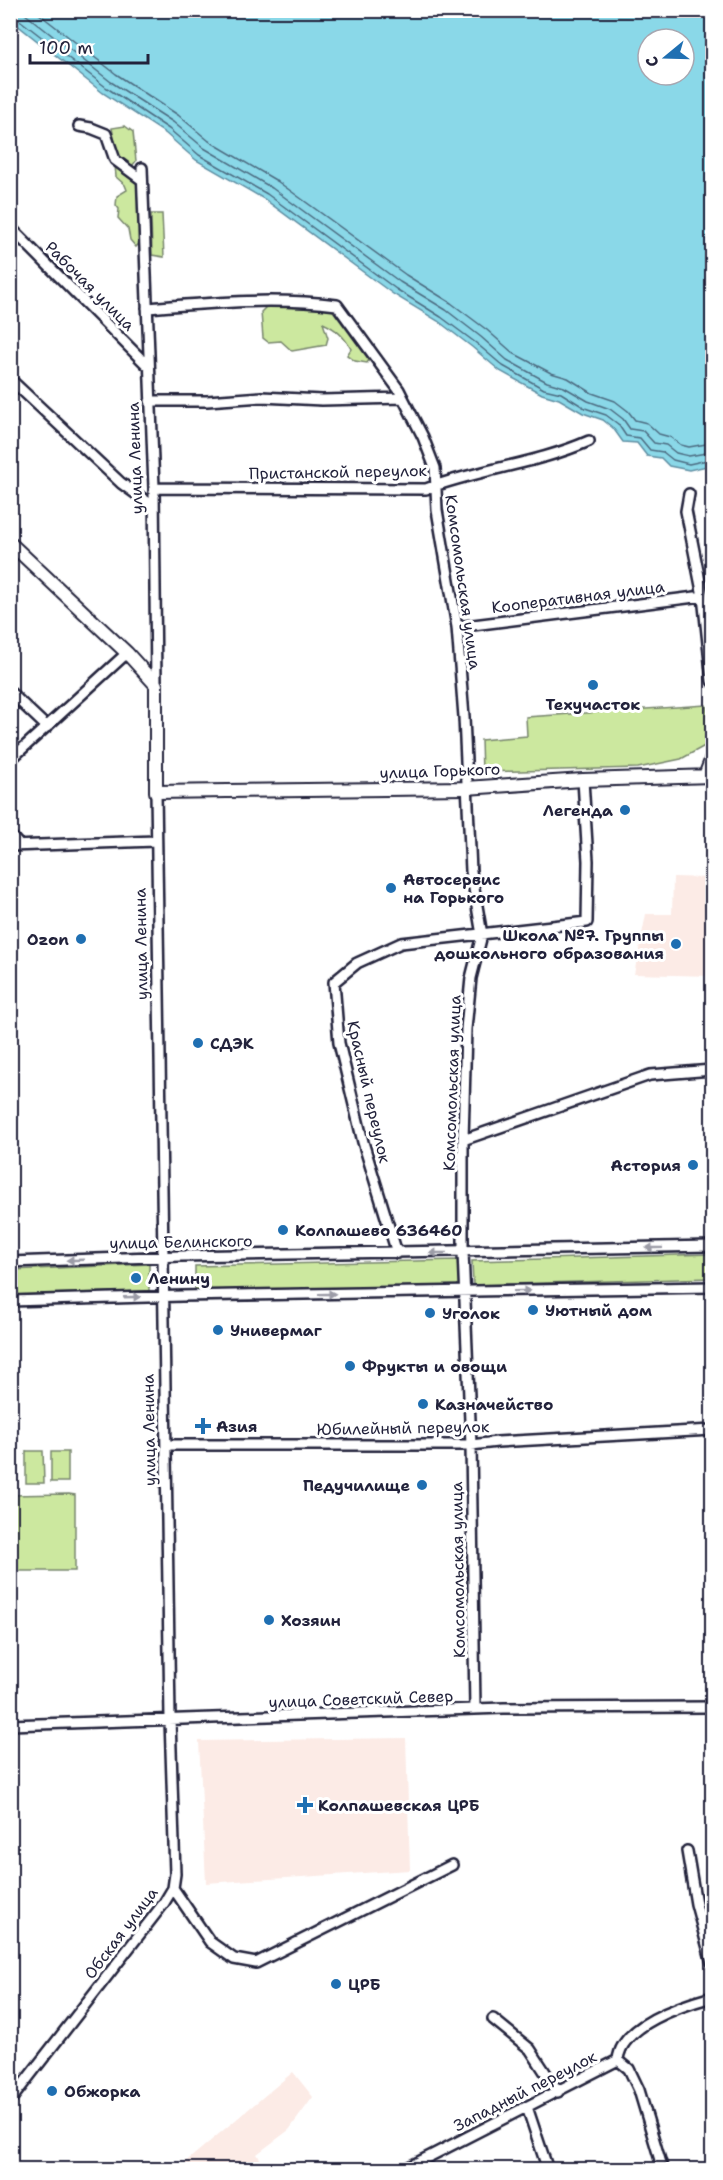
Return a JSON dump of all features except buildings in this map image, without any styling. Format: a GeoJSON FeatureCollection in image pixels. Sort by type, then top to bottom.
{"type":"FeatureCollection","features":[{"type":"Feature","properties":{"kind":"main road"},"geometry":{"type":"LineString","coordinates":[[10,543],[127,653],[156,685]]}},
{"type":"Feature","properties":{"kind":"main road","name":"улица Ленина"},"geometry":{"type":"LineString","coordinates":[[156,685],[156,792]]}},
{"type":"Feature","properties":{"kind":"main road","name":"улица Горького"},"geometry":{"type":"LineString","coordinates":[[156,792],[466,788],[583,780],[709,776],[712,758]]}},
{"type":"Feature","properties":{"kind":"street"},"geometry":{"type":"LineString","coordinates":[[79,126],[106,134],[115,160],[142,180]]}},
{"type":"Feature","properties":{"kind":"street","name":"улица Ленина"},"geometry":{"type":"LineString","coordinates":[[142,168],[154,488],[156,685]]}},
{"type":"Feature","properties":{"kind":"street","name":"Рабочая улица"},"geometry":{"type":"LineString","coordinates":[[10,227],[149,367]]}},
{"type":"Feature","properties":{"kind":"street","name":"Комсомольская улица"},"geometry":{"type":"LineString","coordinates":[[147,308],[247,302],[337,305],[403,398],[423,437],[435,468],[437,510],[457,627],[464,717],[471,872],[482,935],[471,978],[466,1029],[463,1140],[463,1252],[471,1445],[475,1709]]}},
{"type":"Feature","properties":{"kind":"street"},"geometry":{"type":"LineString","coordinates":[[10,379],[121,483],[153,506]]}},
{"type":"Feature","properties":{"kind":"street"},"geometry":{"type":"LineString","coordinates":[[150,401],[403,398]]}},
{"type":"Feature","properties":{"kind":"street","name":"Пристанской переулок"},"geometry":{"type":"LineString","coordinates":[[154,488],[426,489],[454,479],[565,452],[589,441]]}},
{"type":"Feature","properties":{"kind":"street"},"geometry":{"type":"LineString","coordinates":[[689,494],[686,511],[703,596],[712,681]]}},
{"type":"Feature","properties":{"kind":"street","name":"Кооперативная улица"},"geometry":{"type":"LineString","coordinates":[[457,627],[703,596]]}},
{"type":"Feature","properties":{"kind":"street"},"geometry":{"type":"LineString","coordinates":[[10,760],[127,653]]}},
{"type":"Feature","properties":{"kind":"street"},"geometry":{"type":"LineString","coordinates":[[10,692],[47,727]]}},
{"type":"Feature","properties":{"kind":"street","name":"Красный переулок"},"geometry":{"type":"LineString","coordinates":[[397,1253],[363,1142],[342,1054],[334,982],[357,963],[401,943],[587,922],[588,861],[583,780]]}},
{"type":"Feature","properties":{"kind":"street","name":"улица Ленина"},"geometry":{"type":"LineString","coordinates":[[156,792],[170,1719]]}},
{"type":"Feature","properties":{"kind":"street"},"geometry":{"type":"LineString","coordinates":[[10,835],[15,845],[156,841]]}},
{"type":"Feature","properties":{"kind":"street"},"geometry":{"type":"LineString","coordinates":[[463,1140],[650,1075],[712,1070]]}},
{"type":"Feature","properties":{"kind":"street","name":"улица Белинского"},"geometry":{"type":"LineString","coordinates":[[10,1262],[712,1246]]}},
{"type":"Feature","properties":{"kind":"street"},"geometry":{"type":"LineString","coordinates":[[10,1300],[712,1287]]}},
{"type":"Feature","properties":{"kind":"street","name":"Юбилейный переулок"},"geometry":{"type":"LineString","coordinates":[[166,1444],[471,1445],[712,1430]]}},
{"type":"Feature","properties":{"kind":"street","name":"улица Советский Север"},"geometry":{"type":"LineString","coordinates":[[10,1725],[475,1709],[712,1707]]}},
{"type":"Feature","properties":{"kind":"street","name":"Обская улица"},"geometry":{"type":"LineString","coordinates":[[10,2101],[164,1903],[173,1888],[175,1874],[170,1719]]}},
{"type":"Feature","properties":{"kind":"street"},"geometry":{"type":"LineString","coordinates":[[687,1851],[696,1904],[712,1963]]}},
{"type":"Feature","properties":{"kind":"street"},"geometry":{"type":"LineString","coordinates":[[173,1888],[210,1942],[234,1959],[256,1963],[452,1865]]}},
{"type":"Feature","properties":{"kind":"street","name":"Западный переулок"},"geometry":{"type":"LineString","coordinates":[[403,2169],[618,2060],[619,2049],[627,2038],[663,2013],[712,1997]]}},
{"type":"Feature","properties":{"kind":"street"},"geometry":{"type":"LineString","coordinates":[[493,2019],[530,2049],[558,2092]]}},
{"type":"Feature","properties":{"kind":"street"},"geometry":{"type":"LineString","coordinates":[[618,2060],[629,2069],[639,2090],[663,2169]]}},
{"type":"Feature","properties":{"kind":"street"},"geometry":{"type":"LineString","coordinates":[[527,2107],[548,2169]]}},
{"type":"Feature","properties":{"kind":"shaded area","name":"Школа №7. Группы дошкольного образования"},"geometry":{"type":"Polygon","coordinates":[[[673,877],[712,878],[712,976],[634,974],[646,914],[672,914],[673,877]]]}},
{"type":"Feature","properties":{"kind":"shaded area","name":"Колпашевская ЦРБ"},"geometry":{"type":"Polygon","coordinates":[[[406,1738],[410,1870],[206,1883],[199,1741],[406,1738]]]}},
{"type":"Feature","properties":{"kind":"shaded area"},"geometry":{"type":"Polygon","coordinates":[[[293,2072],[313,2097],[289,2130],[257,2154],[266,2168],[264,2170],[177,2169],[293,2072]]]}},
{"type":"Feature","properties":{"kind":"green space"},"geometry":{"type":"Polygon","coordinates":[[[125,126],[133,132],[136,161],[132,166],[118,158],[112,128],[125,126]]]}},
{"type":"Feature","properties":{"kind":"green space"},"geometry":{"type":"Polygon","coordinates":[[[115,165],[140,179],[142,240],[136,247],[130,240],[128,229],[118,218],[117,196],[127,190],[116,177],[115,165]]]}},
{"type":"Feature","properties":{"kind":"green space"},"geometry":{"type":"Polygon","coordinates":[[[151,214],[162,214],[164,257],[152,255],[151,214]]]}},
{"type":"Feature","properties":{"kind":"green space"},"geometry":{"type":"Polygon","coordinates":[[[266,307],[331,308],[369,360],[367,363],[355,361],[347,355],[351,349],[346,340],[336,330],[323,323],[328,338],[326,345],[292,351],[281,341],[268,342],[263,338],[261,312],[266,307]]]}},
{"type":"Feature","properties":{"kind":"green space"},"geometry":{"type":"Polygon","coordinates":[[[706,705],[712,742],[681,759],[638,768],[482,772],[481,740],[527,736],[526,717],[706,705]]]}},
{"type":"Feature","properties":{"kind":"green space"},"geometry":{"type":"Polygon","coordinates":[[[712,1254],[712,1278],[473,1285],[472,1261],[712,1254]]]}},
{"type":"Feature","properties":{"kind":"green space"},"geometry":{"type":"Polygon","coordinates":[[[458,1260],[459,1286],[195,1291],[195,1266],[458,1260]]]}},
{"type":"Feature","properties":{"kind":"green space"},"geometry":{"type":"Polygon","coordinates":[[[149,1264],[149,1291],[11,1295],[11,1270],[149,1264]]]}},
{"type":"Feature","properties":{"kind":"green space"},"geometry":{"type":"Polygon","coordinates":[[[26,1451],[43,1451],[44,1483],[26,1483],[26,1451]]]}},
{"type":"Feature","properties":{"kind":"green space"},"geometry":{"type":"Polygon","coordinates":[[[51,1452],[68,1452],[68,1482],[51,1482],[51,1452]]]}},
{"type":"Feature","properties":{"kind":"green space"},"geometry":{"type":"Polygon","coordinates":[[[11,1495],[75,1495],[75,1571],[11,1571],[11,1495]]]}},
{"type":"Feature","properties":{"kind":"water"},"geometry":{"type":"Polygon","coordinates":[[[10,11],[712,11],[712,465],[689,470],[669,466],[661,458],[647,456],[637,443],[623,442],[613,428],[603,420],[583,413],[559,399],[542,394],[500,371],[438,321],[393,294],[264,199],[196,160],[165,133],[103,93],[11,20],[10,11]]]}},
{"type":"Feature","properties":{"kind":"place","name":"Техучасток"},"geometry":{"type":"Point","coordinates":[593,685]}},
{"type":"Feature","properties":{"kind":"place","name":"Легенда"},"geometry":{"type":"Point","coordinates":[625,810]}},
{"type":"Feature","properties":{"kind":"place","name":"Автосервис на Горького"},"geometry":{"type":"Point","coordinates":[391,888]}},
{"type":"Feature","properties":{"kind":"place","name":"Ozon"},"geometry":{"type":"Point","coordinates":[81,939]}},
{"type":"Feature","properties":{"kind":"place","name":"Школа №7. Группы дошкольного образования"},"geometry":{"type":"Point","coordinates":[676,944]}},
{"type":"Feature","properties":{"kind":"place","name":"СДЭК"},"geometry":{"type":"Point","coordinates":[198,1043]}},
{"type":"Feature","properties":{"kind":"place","name":"Астория"},"geometry":{"type":"Point","coordinates":[693,1165]}},
{"type":"Feature","properties":{"kind":"place","name":"Колпашево 636460"},"geometry":{"type":"Point","coordinates":[283,1230]}},
{"type":"Feature","properties":{"kind":"place","name":"Ленину"},"geometry":{"type":"Point","coordinates":[136,1278]}},
{"type":"Feature","properties":{"kind":"place","name":"Уютный дом"},"geometry":{"type":"Point","coordinates":[533,1310]}},
{"type":"Feature","properties":{"kind":"place","name":"Уголок"},"geometry":{"type":"Point","coordinates":[430,1313]}},
{"type":"Feature","properties":{"kind":"place","name":"Универмаг"},"geometry":{"type":"Point","coordinates":[218,1330]}},
{"type":"Feature","properties":{"kind":"place","name":"Фрукты и овощи"},"geometry":{"type":"Point","coordinates":[350,1366]}},
{"type":"Feature","properties":{"kind":"place","name":"Казначейство"},"geometry":{"type":"Point","coordinates":[423,1404]}},
{"type":"Feature","properties":{"kind":"place","name":"Азия"},"geometry":{"type":"Point","coordinates":[203,1426]}},
{"type":"Feature","properties":{"kind":"place","name":"Педучилище"},"geometry":{"type":"Point","coordinates":[422,1485]}},
{"type":"Feature","properties":{"kind":"place","name":"Хозяин"},"geometry":{"type":"Point","coordinates":[269,1620]}},
{"type":"Feature","properties":{"kind":"place","name":"Колпашевская ЦРБ"},"geometry":{"type":"Point","coordinates":[305,1805]}},
{"type":"Feature","properties":{"kind":"place","name":"ЦРБ"},"geometry":{"type":"Point","coordinates":[336,1984]}},
{"type":"Feature","properties":{"kind":"place","name":"Обжорка"},"geometry":{"type":"Point","coordinates":[52,2091]}}]}
